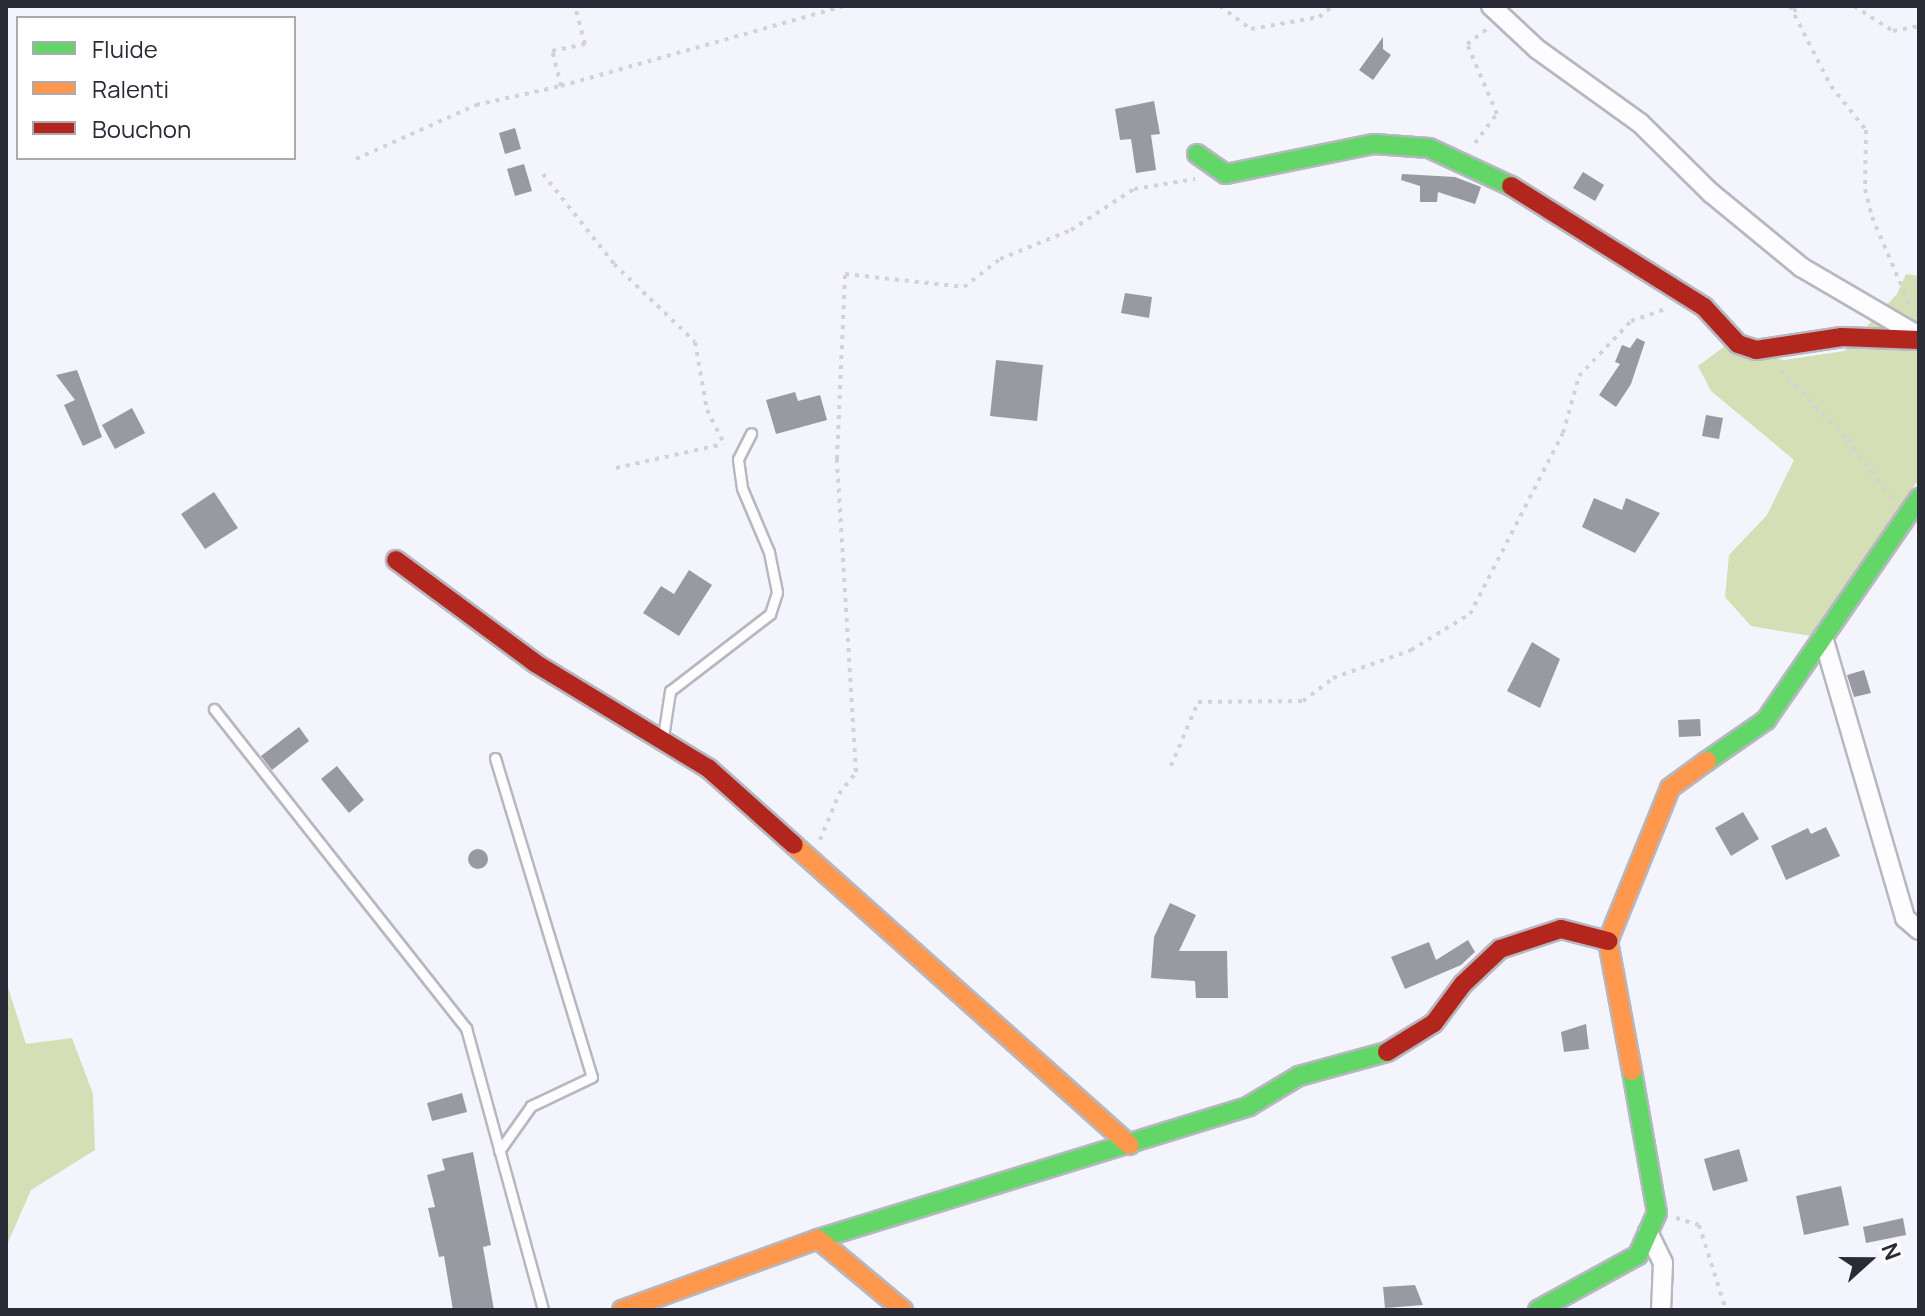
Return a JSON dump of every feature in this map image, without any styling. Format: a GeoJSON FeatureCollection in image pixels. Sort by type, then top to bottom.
{"type":"FeatureCollection","features":[{"type":"Feature","properties":{"kind":"street"},"geometry":{"type":"LineString","coordinates":[[1495,10],[1537,49],[1640,123],[1711,193],[1801,267],[1919,338]]}},
{"type":"Feature","properties":{"kind":"street"},"geometry":{"type":"LineString","coordinates":[[1197,154],[1226,174],[1374,144],[1429,148],[1461,161],[1593,233],[1704,307],[1738,344],[1764,349],[1842,337],[1919,338]]}},
{"type":"Feature","properties":{"kind":"street"},"geometry":{"type":"LineString","coordinates":[[1538,1310],[1638,1255],[1657,1213],[1608,941],[1670,788],[1766,720],[1919,498]]}},
{"type":"Feature","properties":{"kind":"street"},"geometry":{"type":"LineString","coordinates":[[396,560],[535,663],[708,768],[1129,1145]]}},
{"type":"Feature","properties":{"kind":"street"},"geometry":{"type":"LineString","coordinates":[[1823,637],[1905,918],[1919,930]]}},
{"type":"Feature","properties":{"kind":"street"},"geometry":{"type":"LineString","coordinates":[[622,1310],[818,1239],[1249,1106],[1299,1076],[1391,1051],[1434,1023],[1463,984],[1500,949],[1532,935],[1561,929],[1608,941]]}},
{"type":"Feature","properties":{"kind":"street"},"geometry":{"type":"LineString","coordinates":[[1648,1232],[1663,1263],[1661,1310]]}},
{"type":"Feature","properties":{"kind":"street"},"geometry":{"type":"LineString","coordinates":[[818,1239],[903,1310]]}},
{"type":"Feature","properties":{"kind":"lane"},"geometry":{"type":"LineString","coordinates":[[662,741],[670,691],[770,614],[777,592],[769,552],[742,488],[738,459],[751,433]]}},
{"type":"Feature","properties":{"kind":"lane"},"geometry":{"type":"LineString","coordinates":[[214,709],[466,1028],[543,1310]]}},
{"type":"Feature","properties":{"kind":"lane"},"geometry":{"type":"LineString","coordinates":[[495,758],[592,1077],[531,1106],[499,1151]]}},
{"type":"Feature","properties":{"kind":"path"},"geometry":{"type":"LineString","coordinates":[[561,86],[552,51],[585,44],[575,6]]}},
{"type":"Feature","properties":{"kind":"path"},"geometry":{"type":"LineString","coordinates":[[356,159],[476,105],[561,86],[843,6]]}},
{"type":"Feature","properties":{"kind":"path"},"geometry":{"type":"LineString","coordinates":[[1220,6],[1251,29],[1319,17],[1333,6]]}},
{"type":"Feature","properties":{"kind":"path"},"geometry":{"type":"LineString","coordinates":[[1804,6],[1792,9],[1831,86],[1866,130],[1865,189],[1872,217],[1913,311]]}},
{"type":"Feature","properties":{"kind":"path"},"geometry":{"type":"LineString","coordinates":[[1854,6],[1893,31],[1919,26]]}},
{"type":"Feature","properties":{"kind":"path"},"geometry":{"type":"LineString","coordinates":[[1461,161],[1497,114],[1467,44],[1495,10]]}},
{"type":"Feature","properties":{"kind":"path"},"geometry":{"type":"LineString","coordinates":[[543,174],[614,264],[695,342],[707,410],[724,444]]}},
{"type":"Feature","properties":{"kind":"path"},"geometry":{"type":"LineString","coordinates":[[809,859],[839,794],[856,772],[837,459],[845,274],[964,287],[1000,259],[1071,230],[1134,189],[1226,174]]}},
{"type":"Feature","properties":{"kind":"path"},"geometry":{"type":"LineString","coordinates":[[1171,766],[1198,702],[1303,701],[1333,678],[1411,650],[1470,614],[1563,433],[1579,376],[1631,321],[1657,309],[1704,307]]}},
{"type":"Feature","properties":{"kind":"path"},"geometry":{"type":"LineString","coordinates":[[1764,349],[1805,400],[1847,439],[1907,516]]}},
{"type":"Feature","properties":{"kind":"path"},"geometry":{"type":"LineString","coordinates":[[616,468],[724,444],[745,446]]}},
{"type":"Feature","properties":{"kind":"path"},"geometry":{"type":"LineString","coordinates":[[1657,1213],[1699,1225],[1726,1310]]}},
{"type":"Feature","properties":{"kind":"green space"},"geometry":{"type":"Polygon","coordinates":[[[1906,274],[1919,276],[1919,479],[1810,636],[1751,626],[1725,597],[1729,555],[1767,515],[1794,460],[1711,391],[1698,366],[1725,346],[1784,360],[1844,351],[1897,294],[1906,274]]]}},
{"type":"Feature","properties":{"kind":"green space"},"geometry":{"type":"Polygon","coordinates":[[[6,981],[26,1044],[72,1038],[93,1094],[95,1150],[31,1190],[6,1247],[6,981]]]}},
{"type":"Feature","properties":{"kind":"building"},"geometry":{"type":"Polygon","coordinates":[[[1383,37],[1383,49],[1391,55],[1373,80],[1359,70],[1383,37]]]}},
{"type":"Feature","properties":{"kind":"building"},"geometry":{"type":"Polygon","coordinates":[[[1154,101],[1160,134],[1151,135],[1156,170],[1136,173],[1131,139],[1120,140],[1115,109],[1154,101]]]}},
{"type":"Feature","properties":{"kind":"building"},"geometry":{"type":"Polygon","coordinates":[[[515,128],[521,149],[505,154],[499,133],[515,128]]]}},
{"type":"Feature","properties":{"kind":"building"},"geometry":{"type":"Polygon","coordinates":[[[524,164],[532,191],[515,196],[507,169],[524,164]]]}},
{"type":"Feature","properties":{"kind":"building"},"geometry":{"type":"Polygon","coordinates":[[[1583,172],[1604,185],[1595,201],[1573,188],[1583,172]]]}},
{"type":"Feature","properties":{"kind":"building"},"geometry":{"type":"Polygon","coordinates":[[[1402,174],[1455,177],[1481,187],[1475,204],[1438,192],[1437,202],[1420,202],[1420,186],[1401,180],[1402,174]]]}},
{"type":"Feature","properties":{"kind":"building"},"geometry":{"type":"Polygon","coordinates":[[[1125,293],[1152,297],[1149,318],[1121,313],[1125,293]]]}},
{"type":"Feature","properties":{"kind":"building"},"geometry":{"type":"Polygon","coordinates":[[[1637,338],[1645,342],[1631,384],[1616,407],[1599,395],[1620,364],[1615,362],[1622,345],[1630,348],[1637,338]]]}},
{"type":"Feature","properties":{"kind":"building"},"geometry":{"type":"Polygon","coordinates":[[[996,360],[1043,365],[1037,421],[990,416],[996,360]]]}},
{"type":"Feature","properties":{"kind":"building"},"geometry":{"type":"Polygon","coordinates":[[[77,370],[102,437],[83,446],[64,405],[75,400],[56,375],[77,370]]]}},
{"type":"Feature","properties":{"kind":"building"},"geometry":{"type":"Polygon","coordinates":[[[795,392],[798,401],[820,395],[827,420],[776,434],[766,400],[795,392]]]}},
{"type":"Feature","properties":{"kind":"building"},"geometry":{"type":"Polygon","coordinates":[[[132,408],[145,433],[115,449],[102,425],[132,408]]]}},
{"type":"Feature","properties":{"kind":"building"},"geometry":{"type":"Polygon","coordinates":[[[1706,415],[1723,418],[1719,439],[1702,436],[1706,415]]]}},
{"type":"Feature","properties":{"kind":"building"},"geometry":{"type":"Polygon","coordinates":[[[214,492],[238,528],[205,549],[181,514],[214,492]]]}},
{"type":"Feature","properties":{"kind":"building"},"geometry":{"type":"Polygon","coordinates":[[[1594,498],[1622,510],[1626,498],[1660,513],[1635,553],[1582,527],[1594,498]]]}},
{"type":"Feature","properties":{"kind":"building"},"geometry":{"type":"Polygon","coordinates":[[[689,570],[712,585],[679,636],[643,613],[661,586],[674,594],[689,570]]]}},
{"type":"Feature","properties":{"kind":"building"},"geometry":{"type":"Polygon","coordinates":[[[1532,642],[1560,659],[1540,708],[1507,691],[1532,642]]]}},
{"type":"Feature","properties":{"kind":"building"},"geometry":{"type":"Polygon","coordinates":[[[1864,670],[1871,693],[1854,697],[1847,675],[1864,670]]]}},
{"type":"Feature","properties":{"kind":"building"},"geometry":{"type":"Polygon","coordinates":[[[1700,719],[1701,736],[1679,737],[1678,720],[1700,719]]]}},
{"type":"Feature","properties":{"kind":"building"},"geometry":{"type":"Polygon","coordinates":[[[299,727],[309,741],[272,770],[261,756],[299,727]]]}},
{"type":"Feature","properties":{"kind":"building"},"geometry":{"type":"Polygon","coordinates":[[[337,766],[364,800],[349,813],[321,779],[337,766]]]}},
{"type":"Feature","properties":{"kind":"building"},"geometry":{"type":"Polygon","coordinates":[[[1743,812],[1759,839],[1731,856],[1715,828],[1743,812]]]}},
{"type":"Feature","properties":{"kind":"building"},"geometry":{"type":"Polygon","coordinates":[[[1826,827],[1840,856],[1786,880],[1771,846],[1808,828],[1811,834],[1826,827]]]}},
{"type":"Feature","properties":{"kind":"building"},"geometry":{"type":"Polygon","coordinates":[[[478,849],[485,852],[488,859],[485,866],[478,869],[471,866],[468,859],[471,852],[478,849]]]}},
{"type":"Feature","properties":{"kind":"building"},"geometry":{"type":"Polygon","coordinates":[[[1170,903],[1196,915],[1179,951],[1227,951],[1228,998],[1196,998],[1195,981],[1151,978],[1154,937],[1170,903]]]}},
{"type":"Feature","properties":{"kind":"building"},"geometry":{"type":"Polygon","coordinates":[[[1468,940],[1475,952],[1461,965],[1405,989],[1391,957],[1429,942],[1436,960],[1468,940]]]}},
{"type":"Feature","properties":{"kind":"building"},"geometry":{"type":"Polygon","coordinates":[[[1586,1024],[1589,1049],[1564,1052],[1561,1032],[1586,1024]]]}},
{"type":"Feature","properties":{"kind":"building"},"geometry":{"type":"Polygon","coordinates":[[[462,1093],[467,1112],[432,1121],[427,1103],[462,1093]]]}},
{"type":"Feature","properties":{"kind":"building"},"geometry":{"type":"Polygon","coordinates":[[[1739,1149],[1748,1181],[1713,1191],[1704,1159],[1739,1149]]]}},
{"type":"Feature","properties":{"kind":"building"},"geometry":{"type":"Polygon","coordinates":[[[473,1152],[491,1245],[483,1247],[494,1310],[453,1310],[444,1256],[439,1257],[428,1208],[435,1207],[427,1175],[445,1170],[442,1159],[473,1152]]]}},
{"type":"Feature","properties":{"kind":"building"},"geometry":{"type":"Polygon","coordinates":[[[1841,1186],[1849,1225],[1804,1235],[1796,1196],[1841,1186]]]}},
{"type":"Feature","properties":{"kind":"building"},"geometry":{"type":"Polygon","coordinates":[[[1903,1218],[1906,1235],[1866,1243],[1863,1227],[1903,1218]]]}},
{"type":"Feature","properties":{"kind":"building"},"geometry":{"type":"Polygon","coordinates":[[[1415,1285],[1423,1305],[1385,1308],[1383,1287],[1415,1285]]]}},
{"type":"Feature","properties":{"kind":"traffic: fast"},"geometry":{"type":"LineString","coordinates":[[1197,154],[1226,174],[1374,144],[1429,148],[1511,186]]}},
{"type":"Feature","properties":{"kind":"traffic: fast"},"geometry":{"type":"LineString","coordinates":[[1707,761],[1766,720],[1919,498]]}},
{"type":"Feature","properties":{"kind":"traffic: fast"},"geometry":{"type":"LineString","coordinates":[[818,1239],[1249,1106],[1299,1076],[1387,1052]]}},
{"type":"Feature","properties":{"kind":"traffic: fast"},"geometry":{"type":"LineString","coordinates":[[1538,1310],[1638,1255],[1657,1213],[1632,1071]]}},
{"type":"Feature","properties":{"kind":"traffic: slow"},"geometry":{"type":"LineString","coordinates":[[1632,1071],[1608,941],[1670,788],[1707,761]]}},
{"type":"Feature","properties":{"kind":"traffic: slow"},"geometry":{"type":"LineString","coordinates":[[794,845],[1129,1145]]}},
{"type":"Feature","properties":{"kind":"traffic: slow"},"geometry":{"type":"LineString","coordinates":[[622,1310],[818,1239],[903,1310]]}},
{"type":"Feature","properties":{"kind":"traffic: jam"},"geometry":{"type":"LineString","coordinates":[[1511,186],[1704,307],[1738,344],[1756,350],[1842,337],[1919,340]]}},
{"type":"Feature","properties":{"kind":"traffic: jam"},"geometry":{"type":"LineString","coordinates":[[396,560],[535,663],[708,768],[794,845]]}},
{"type":"Feature","properties":{"kind":"traffic: jam"},"geometry":{"type":"LineString","coordinates":[[1387,1052],[1434,1023],[1463,984],[1500,949],[1561,929],[1608,941]]}}]}
